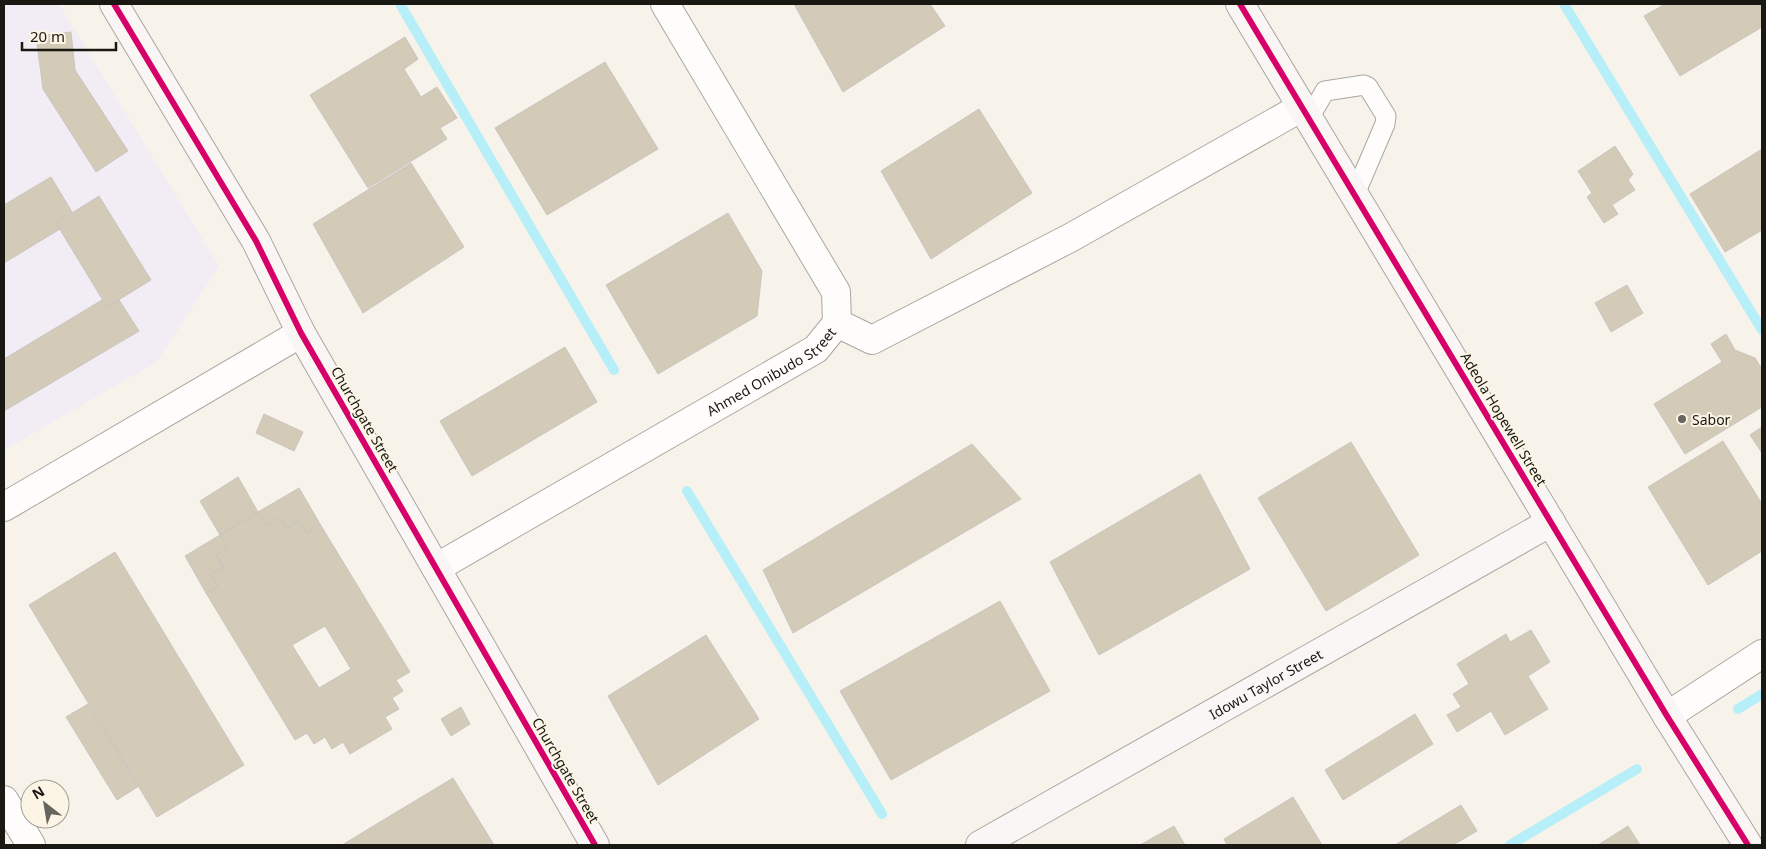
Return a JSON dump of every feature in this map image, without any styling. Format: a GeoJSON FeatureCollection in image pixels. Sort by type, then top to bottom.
{"type":"FeatureCollection","features":[{"type":"Feature","properties":{"kind":"street","name":"Churchgate Street"},"geometry":{"type":"LineString","coordinates":[[114,4],[256,241],[301,333],[595,845]]}},
{"type":"Feature","properties":{"kind":"street","name":"Ahmed Onibudo Street"},"geometry":{"type":"LineString","coordinates":[[436,568],[816,350],[836,323],[836,292],[665,4]]}},
{"type":"Feature","properties":{"kind":"street","name":"Adeola Hopewell Street"},"geometry":{"type":"LineString","coordinates":[[1240,4],[1667,716],[1748,845]]}},
{"type":"Feature","properties":{"kind":"street"},"geometry":{"type":"LineString","coordinates":[[836,323],[872,340],[1070,238],[1306,112]]}},
{"type":"Feature","properties":{"kind":"street"},"geometry":{"type":"LineString","coordinates":[[4,507],[301,333]]}},
{"type":"Feature","properties":{"kind":"street","name":"Idowu Taylor Street"},"geometry":{"type":"LineString","coordinates":[[980,845],[1551,522]]}},
{"type":"Feature","properties":{"kind":"street"},"geometry":{"type":"LineString","coordinates":[[1667,716],[1762,654]]}},
{"type":"Feature","properties":{"kind":"street"},"geometry":{"type":"LineString","coordinates":[[4,800],[31,845]]}},
{"type":"Feature","properties":{"kind":"lane"},"geometry":{"type":"LineString","coordinates":[[1306,112],[1325,91],[1364,85],[1368,87],[1386,116],[1385,124],[1355,194]]}},
{"type":"Feature","properties":{"kind":"shaded area"},"geometry":{"type":"Polygon","coordinates":[[[4,4],[59,4],[219,266],[157,362],[4,450],[4,4]]]}},
{"type":"Feature","properties":{"kind":"building"},"geometry":{"type":"Polygon","coordinates":[[[794,4],[930,4],[945,26],[843,92],[794,4]]]}},
{"type":"Feature","properties":{"kind":"building"},"geometry":{"type":"Polygon","coordinates":[[[1665,4],[1762,4],[1762,27],[1680,76],[1644,16],[1665,4]]]}},
{"type":"Feature","properties":{"kind":"building"},"geometry":{"type":"Polygon","coordinates":[[[71,32],[75,70],[128,151],[96,172],[43,89],[36,36],[71,32]]]}},
{"type":"Feature","properties":{"kind":"building"},"geometry":{"type":"Polygon","coordinates":[[[405,37],[418,59],[404,69],[421,97],[437,87],[457,118],[440,128],[447,139],[368,188],[310,95],[405,37]]]}},
{"type":"Feature","properties":{"kind":"building"},"geometry":{"type":"Polygon","coordinates":[[[605,62],[658,149],[547,215],[495,128],[605,62]]]}},
{"type":"Feature","properties":{"kind":"building"},"geometry":{"type":"Polygon","coordinates":[[[979,109],[1032,193],[931,259],[881,171],[979,109]]]}},
{"type":"Feature","properties":{"kind":"building"},"geometry":{"type":"Polygon","coordinates":[[[1615,146],[1633,174],[1628,180],[1635,190],[1612,205],[1618,214],[1604,223],[1587,197],[1592,193],[1578,171],[1615,146]]]}},
{"type":"Feature","properties":{"kind":"building"},"geometry":{"type":"Polygon","coordinates":[[[1762,149],[1762,230],[1725,252],[1690,194],[1762,149]]]}},
{"type":"Feature","properties":{"kind":"building"},"geometry":{"type":"Polygon","coordinates":[[[411,163],[464,247],[363,313],[313,224],[411,163]]]}},
{"type":"Feature","properties":{"kind":"building"},"geometry":{"type":"Polygon","coordinates":[[[51,177],[72,212],[56,223],[60,229],[4,263],[4,205],[51,177]]]}},
{"type":"Feature","properties":{"kind":"building"},"geometry":{"type":"Polygon","coordinates":[[[99,196],[151,280],[107,307],[56,223],[99,196]]]}},
{"type":"Feature","properties":{"kind":"building"},"geometry":{"type":"Polygon","coordinates":[[[728,213],[762,271],[757,316],[658,374],[606,285],[728,213]]]}},
{"type":"Feature","properties":{"kind":"building"},"geometry":{"type":"Polygon","coordinates":[[[1627,285],[1643,313],[1611,332],[1595,303],[1627,285]]]}},
{"type":"Feature","properties":{"kind":"building"},"geometry":{"type":"Polygon","coordinates":[[[102,300],[107,307],[119,300],[139,331],[4,411],[4,359],[102,300]]]}},
{"type":"Feature","properties":{"kind":"building"},"geometry":{"type":"Polygon","coordinates":[[[1726,334],[1735,350],[1755,358],[1762,369],[1762,407],[1685,454],[1654,404],[1722,362],[1711,344],[1726,334]]]}},
{"type":"Feature","properties":{"kind":"building"},"geometry":{"type":"Polygon","coordinates":[[[565,347],[597,402],[472,476],[440,421],[565,347]]]}},
{"type":"Feature","properties":{"kind":"building"},"geometry":{"type":"Polygon","coordinates":[[[264,414],[303,432],[294,451],[256,433],[264,414]]]}},
{"type":"Feature","properties":{"kind":"building"},"geometry":{"type":"Polygon","coordinates":[[[1762,427],[1762,453],[1750,435],[1762,427]]]}},
{"type":"Feature","properties":{"kind":"building"},"geometry":{"type":"Polygon","coordinates":[[[1723,441],[1762,504],[1762,551],[1708,585],[1648,487],[1723,441]]]}},
{"type":"Feature","properties":{"kind":"building"},"geometry":{"type":"Polygon","coordinates":[[[1351,442],[1419,555],[1326,611],[1258,498],[1351,442]]]}},
{"type":"Feature","properties":{"kind":"building"},"geometry":{"type":"Polygon","coordinates":[[[972,444],[1021,499],[793,633],[763,570],[972,444]]]}},
{"type":"Feature","properties":{"kind":"building"},"geometry":{"type":"Polygon","coordinates":[[[1200,474],[1250,569],[1099,655],[1050,562],[1200,474]]]}},
{"type":"Feature","properties":{"kind":"building"},"geometry":{"type":"Polygon","coordinates":[[[238,477],[258,512],[220,535],[200,501],[238,477]]]}},
{"type":"Feature","properties":{"kind":"building"},"geometry":{"type":"Polygon","coordinates":[[[299,488],[320,524],[307,533],[299,521],[287,528],[280,517],[266,525],[258,512],[299,488]]]}},
{"type":"Feature","properties":{"kind":"building"},"geometry":{"type":"Polygon","coordinates":[[[258,512],[266,525],[280,517],[287,528],[299,521],[307,533],[320,524],[410,672],[396,680],[403,691],[392,698],[399,709],[385,717],[392,729],[350,754],[343,742],[332,749],[325,737],[314,744],[307,733],[295,740],[206,593],[218,586],[211,575],[223,567],[216,555],[228,548],[220,535],[258,512]],[[325,626],[292,645],[319,688],[351,669],[325,626]]]}},
{"type":"Feature","properties":{"kind":"building"},"geometry":{"type":"Polygon","coordinates":[[[220,535],[228,548],[216,555],[223,567],[211,575],[218,586],[206,593],[185,556],[220,535]]]}},
{"type":"Feature","properties":{"kind":"building"},"geometry":{"type":"Polygon","coordinates":[[[115,552],[244,765],[157,817],[29,605],[115,552]]]}},
{"type":"Feature","properties":{"kind":"building"},"geometry":{"type":"Polygon","coordinates":[[[1000,601],[1050,691],[891,780],[840,691],[1000,601]]]}},
{"type":"Feature","properties":{"kind":"building"},"geometry":{"type":"Polygon","coordinates":[[[1531,630],[1550,662],[1528,676],[1548,709],[1505,735],[1491,711],[1457,732],[1447,715],[1461,707],[1453,694],[1469,684],[1457,664],[1506,634],[1510,642],[1531,630]]]}},
{"type":"Feature","properties":{"kind":"building"},"geometry":{"type":"Polygon","coordinates":[[[706,635],[759,719],[658,785],[608,696],[706,635]]]}},
{"type":"Feature","properties":{"kind":"building"},"geometry":{"type":"Polygon","coordinates":[[[88,704],[139,786],[117,800],[66,717],[88,704]]]}},
{"type":"Feature","properties":{"kind":"building"},"geometry":{"type":"Polygon","coordinates":[[[461,707],[470,724],[451,736],[441,719],[461,707]]]}},
{"type":"Feature","properties":{"kind":"building"},"geometry":{"type":"Polygon","coordinates":[[[1415,714],[1433,744],[1343,800],[1325,770],[1415,714]]]}},
{"type":"Feature","properties":{"kind":"building"},"geometry":{"type":"Polygon","coordinates":[[[453,778],[494,845],[342,845],[453,778]]]}},
{"type":"Feature","properties":{"kind":"building"},"geometry":{"type":"Polygon","coordinates":[[[1293,797],[1322,845],[1227,845],[1224,839],[1293,797]]]}},
{"type":"Feature","properties":{"kind":"building"},"geometry":{"type":"Polygon","coordinates":[[[1461,805],[1477,831],[1453,845],[1395,845],[1461,805]]]}},
{"type":"Feature","properties":{"kind":"building"},"geometry":{"type":"Polygon","coordinates":[[[1174,826],[1185,845],[1140,845],[1174,826]]]}},
{"type":"Feature","properties":{"kind":"building"},"geometry":{"type":"Polygon","coordinates":[[[1628,826],[1640,845],[1598,845],[1628,826]]]}},
{"type":"Feature","properties":{"kind":"waterway"},"geometry":{"type":"LineString","coordinates":[[400,4],[614,370]]}},
{"type":"Feature","properties":{"kind":"waterway"},"geometry":{"type":"LineString","coordinates":[[1564,4],[1762,330]]}},
{"type":"Feature","properties":{"kind":"waterway"},"geometry":{"type":"LineString","coordinates":[[687,491],[882,814]]}},
{"type":"Feature","properties":{"kind":"waterway"},"geometry":{"type":"LineString","coordinates":[[1738,709],[1762,694]]}},
{"type":"Feature","properties":{"kind":"waterway"},"geometry":{"type":"LineString","coordinates":[[1510,845],[1637,769]]}},
{"type":"Feature","properties":{"kind":"cycle path"},"geometry":{"type":"LineString","coordinates":[[114,4],[256,241],[301,333],[595,845]]}},
{"type":"Feature","properties":{"kind":"cycle path"},"geometry":{"type":"LineString","coordinates":[[1240,4],[1667,716],[1748,845]]}},
{"type":"Feature","properties":{"kind":"place","name":"Sabor"},"geometry":{"type":"Point","coordinates":[1682,419]}}]}
